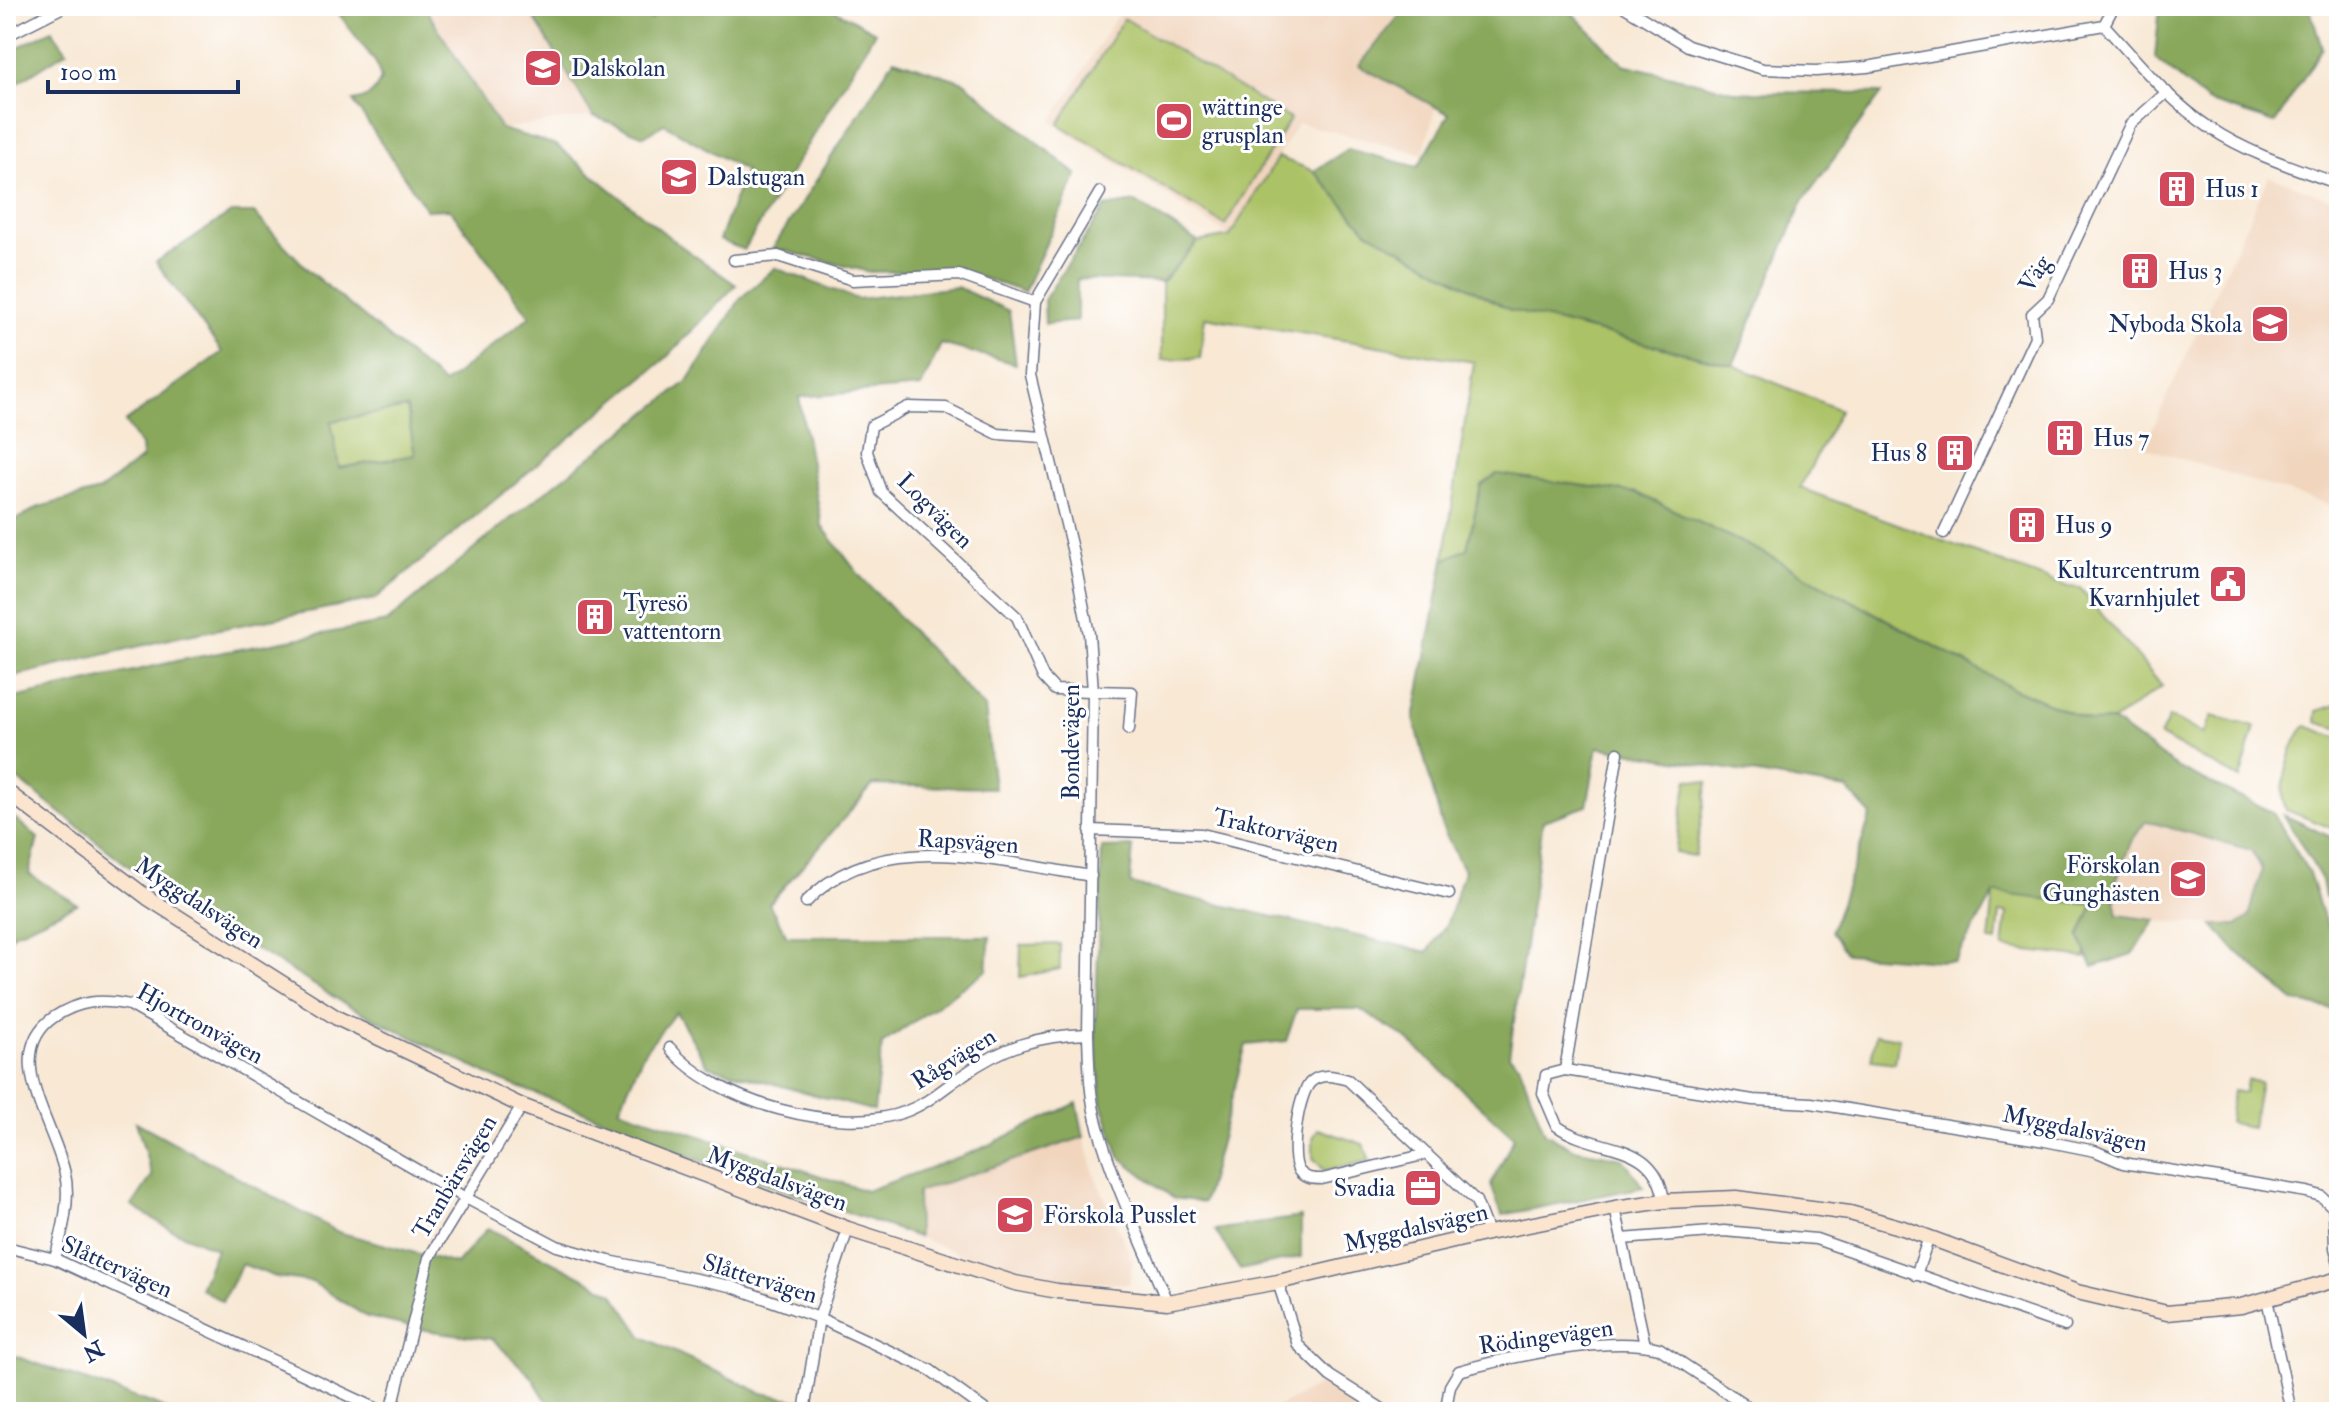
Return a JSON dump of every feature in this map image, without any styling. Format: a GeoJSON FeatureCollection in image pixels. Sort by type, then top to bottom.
{"type":"FeatureCollection","features":[{"type":"Feature","properties":{"kind":"street"},"geometry":{"type":"LineString","coordinates":[[6,36],[65,6]]}},
{"type":"Feature","properties":{"kind":"street"},"geometry":{"type":"LineString","coordinates":[[1623,6],[1688,46],[1763,69],[1867,67],[2104,25]]}},
{"type":"Feature","properties":{"kind":"street"},"geometry":{"type":"LineString","coordinates":[[2104,25],[2114,6]]}},
{"type":"Feature","properties":{"kind":"street"},"geometry":{"type":"LineString","coordinates":[[2104,25],[2167,92],[2210,127],[2262,156],[2339,184]]}},
{"type":"Feature","properties":{"kind":"street","name":"Väg"},"geometry":{"type":"LineString","coordinates":[[1944,533],[2035,337],[2032,314],[2048,299],[2130,125],[2167,92]]}},
{"type":"Feature","properties":{"kind":"street","name":"Bondevägen"},"geometry":{"type":"LineString","coordinates":[[1100,192],[1035,302],[1030,375],[1076,566],[1089,634],[1093,691],[1090,1085],[1097,1125],[1114,1176],[1167,1302]]}},
{"type":"Feature","properties":{"kind":"street"},"geometry":{"type":"LineString","coordinates":[[734,260],[778,256],[853,280],[959,275],[1035,302]]}},
{"type":"Feature","properties":{"kind":"street","name":"Logvägen"},"geometry":{"type":"LineString","coordinates":[[1043,437],[998,434],[946,408],[908,407],[871,426],[867,452],[881,492],[1017,617],[1043,677],[1055,690],[1093,691]]}},
{"type":"Feature","properties":{"kind":"street"},"geometry":{"type":"LineString","coordinates":[[1093,691],[1132,692],[1129,729]]}},
{"type":"Feature","properties":{"kind":"street"},"geometry":{"type":"LineString","coordinates":[[1618,753],[1565,1070],[1546,1075],[1542,1087],[1557,1126],[1583,1140],[1633,1152],[1654,1175],[1664,1201]]}},
{"type":"Feature","properties":{"kind":"street","name":"Myggdalsvägen"},"geometry":{"type":"LineString","coordinates":[[6,791],[148,898],[337,1018],[522,1106],[848,1229],[1015,1283],[1057,1291],[1167,1302],[1278,1282],[1488,1233],[1615,1208],[1664,1201],[1736,1198],[1803,1204],[1850,1213],[1929,1237],[2077,1292],[2167,1313],[2209,1311],[2339,1279]]}},
{"type":"Feature","properties":{"kind":"street","name":"Traktorvägen"},"geometry":{"type":"LineString","coordinates":[[1090,830],[1202,834],[1449,894]]}},
{"type":"Feature","properties":{"kind":"street","name":"Rapsvägen"},"geometry":{"type":"LineString","coordinates":[[806,902],[822,884],[843,871],[895,858],[962,857],[1091,876]]}},
{"type":"Feature","properties":{"kind":"street","name":"Hjortronvägen"},"geometry":{"type":"LineString","coordinates":[[55,1259],[64,1225],[66,1176],[30,1079],[30,1044],[41,1026],[72,1005],[102,999],[130,1005],[464,1197]]}},
{"type":"Feature","properties":{"kind":"street","name":"Rågvägen"},"geometry":{"type":"LineString","coordinates":[[670,1048],[684,1065],[700,1076],[771,1107],[806,1115],[866,1120],[894,1116],[925,1103],[995,1052],[1026,1041],[1088,1034]]}},
{"type":"Feature","properties":{"kind":"street","name":"Myggdalsvägen"},"geometry":{"type":"LineString","coordinates":[[1565,1070],[1753,1100],[1811,1103],[2045,1141],[2095,1151],[2123,1163],[2307,1192],[2321,1196],[2334,1208],[2335,1248],[2339,1263]]}},
{"type":"Feature","properties":{"kind":"street"},"geometry":{"type":"LineString","coordinates":[[1427,1154],[1322,1179],[1309,1178],[1301,1174],[1293,1154],[1303,1094],[1312,1080],[1330,1075],[1348,1080],[1427,1154],[1476,1201],[1488,1233]]}},
{"type":"Feature","properties":{"kind":"street","name":"Tranbärsvägen"},"geometry":{"type":"LineString","coordinates":[[391,1412],[429,1258],[522,1106]]}},
{"type":"Feature","properties":{"kind":"street","name":"Slåttervägen"},"geometry":{"type":"LineString","coordinates":[[464,1197],[557,1246],[609,1261],[730,1286],[819,1318],[930,1370],[988,1412]]}},
{"type":"Feature","properties":{"kind":"street"},"geometry":{"type":"LineString","coordinates":[[1615,1208],[1645,1345]]}},
{"type":"Feature","properties":{"kind":"street"},"geometry":{"type":"LineString","coordinates":[[804,1412],[819,1318],[848,1229]]}},
{"type":"Feature","properties":{"kind":"street"},"geometry":{"type":"LineString","coordinates":[[1622,1239],[1724,1231],[1816,1239],[2065,1326]]}},
{"type":"Feature","properties":{"kind":"street"},"geometry":{"type":"LineString","coordinates":[[1916,1275],[1929,1237]]}},
{"type":"Feature","properties":{"kind":"street","name":"Slåttervägen"},"geometry":{"type":"LineString","coordinates":[[6,1247],[55,1259],[384,1412]]}},
{"type":"Feature","properties":{"kind":"street"},"geometry":{"type":"LineString","coordinates":[[1278,1282],[1298,1345],[1330,1376],[1387,1412]]}},
{"type":"Feature","properties":{"kind":"street"},"geometry":{"type":"LineString","coordinates":[[2267,1299],[2291,1412]]}},
{"type":"Feature","properties":{"kind":"street","name":"Rödingevägen"},"geometry":{"type":"LineString","coordinates":[[1446,1408],[1450,1386],[1459,1371],[1572,1348],[1645,1345],[1659,1348],[1756,1412]]}},
{"type":"Feature","properties":{"kind":"shaded area","name":"Dalskolan"},"geometry":{"type":"Polygon","coordinates":[[[426,6],[659,6],[593,116],[501,129],[426,6]]]}},
{"type":"Feature","properties":{"kind":"shaded area"},"geometry":{"type":"Polygon","coordinates":[[[1123,6],[1403,6],[1371,52],[1440,91],[1423,154],[1298,123],[1230,236],[1051,122],[1123,6]]]}},
{"type":"Feature","properties":{"kind":"shaded area","name":"Nyboda Skola"},"geometry":{"type":"Polygon","coordinates":[[[2269,176],[2339,202],[2339,508],[2144,447],[2269,176]]]}},
{"type":"Feature","properties":{"kind":"shaded area","name":"Förskolan Gunghästen"},"geometry":{"type":"Polygon","coordinates":[[[2146,821],[2251,850],[2262,869],[2249,917],[2237,925],[2146,921],[2118,915],[2113,889],[2131,842],[2146,821]]]}},
{"type":"Feature","properties":{"kind":"shaded area","name":"Förskola Pusslet"},"geometry":{"type":"Polygon","coordinates":[[[1084,1137],[1095,1176],[1133,1261],[1129,1284],[1056,1281],[976,1261],[918,1237],[917,1192],[1084,1137]]]}},
{"type":"Feature","properties":{"kind":"shaded area"},"geometry":{"type":"Polygon","coordinates":[[[1325,1382],[1374,1412],[1268,1412],[1325,1382]]]}},
{"type":"Feature","properties":{"kind":"green space"},"geometry":{"type":"Polygon","coordinates":[[[333,6],[424,6],[501,129],[556,145],[674,241],[736,285],[666,358],[375,599],[178,637],[6,678],[6,525],[39,507],[99,491],[142,458],[141,446],[125,422],[222,352],[156,262],[231,213],[254,213],[309,271],[444,384],[530,316],[450,209],[427,210],[353,101],[367,97],[376,88],[381,79],[376,63],[333,6]],[[407,408],[331,421],[339,468],[415,455],[407,408]]]}},
{"type":"Feature","properties":{"kind":"green space"},"geometry":{"type":"Polygon","coordinates":[[[527,6],[625,6],[651,20],[659,6],[827,6],[875,32],[744,250],[719,240],[745,171],[664,124],[644,136],[593,116],[527,6]]]}},
{"type":"Feature","properties":{"kind":"green space"},"geometry":{"type":"Polygon","coordinates":[[[1407,6],[1565,6],[1623,64],[1737,92],[1882,93],[1803,201],[1733,365],[1510,310],[1367,231],[1314,171],[1348,149],[1418,167],[1449,114],[1359,66],[1407,6]]]}},
{"type":"Feature","properties":{"kind":"green space"},"geometry":{"type":"Polygon","coordinates":[[[2160,6],[2309,6],[2322,48],[2275,123],[2207,101],[2155,58],[2160,6]]]}},
{"type":"Feature","properties":{"kind":"green space","name":"wättinge grusplan"},"geometry":{"type":"Polygon","coordinates":[[[1124,18],[1290,119],[1225,225],[1059,124],[1124,18]]]}},
{"type":"Feature","properties":{"kind":"green space"},"geometry":{"type":"Polygon","coordinates":[[[52,30],[67,51],[6,90],[6,53],[52,30]]]}},
{"type":"Feature","properties":{"kind":"green space"},"geometry":{"type":"Polygon","coordinates":[[[894,59],[964,82],[1077,175],[1024,292],[958,270],[870,272],[773,248],[894,59]]]}},
{"type":"Feature","properties":{"kind":"green space"},"geometry":{"type":"Polygon","coordinates":[[[1278,157],[1314,171],[1367,231],[1510,310],[1733,365],[1840,410],[1800,488],[2068,587],[2080,588],[2162,686],[2113,721],[2092,722],[2012,688],[1764,553],[1637,493],[1497,474],[1481,485],[1467,549],[1444,560],[1474,362],[1205,317],[1200,358],[1162,360],[1162,282],[1198,242],[1230,236],[1278,157]]]}},
{"type":"Feature","properties":{"kind":"green space"},"geometry":{"type":"Polygon","coordinates":[[[1136,202],[1198,242],[1162,282],[1077,279],[1077,321],[1045,324],[1044,300],[1105,207],[1136,202]]]}},
{"type":"Feature","properties":{"kind":"green space"},"geometry":{"type":"Polygon","coordinates":[[[775,268],[857,299],[957,287],[1009,311],[1016,364],[941,344],[921,387],[799,397],[822,526],[860,576],[985,708],[994,788],[873,785],[769,904],[787,936],[990,936],[987,970],[882,1044],[874,1111],[708,1066],[676,1012],[644,1052],[619,1109],[866,1191],[976,1151],[1077,1103],[1084,1137],[917,1192],[918,1237],[682,1154],[614,1123],[497,1079],[347,1005],[155,887],[6,770],[6,700],[181,660],[387,622],[510,519],[688,381],[741,298],[775,268]]]}},
{"type":"Feature","properties":{"kind":"green space"},"geometry":{"type":"Polygon","coordinates":[[[407,408],[415,455],[339,468],[331,421],[407,408]]]}},
{"type":"Feature","properties":{"kind":"green space"},"geometry":{"type":"Polygon","coordinates":[[[1497,474],[1637,493],[1764,553],[2012,688],[2092,722],[2113,721],[2176,767],[2273,813],[2309,873],[2322,914],[2339,948],[2339,1011],[2294,1001],[2234,949],[2213,925],[2237,925],[2249,917],[2262,869],[2251,850],[2146,821],[2131,842],[2113,889],[2118,915],[2156,920],[2132,954],[2093,967],[2079,937],[2093,905],[1995,893],[1954,962],[1847,954],[1831,932],[1871,815],[1847,789],[1598,747],[1587,806],[1543,821],[1509,1056],[1519,1064],[1545,1133],[1574,1149],[1622,1158],[1644,1187],[1502,1215],[1491,1185],[1514,1137],[1406,1038],[1359,1009],[1297,1009],[1286,1041],[1246,1045],[1204,1202],[1173,1198],[1120,1157],[1102,1103],[1095,1032],[1102,848],[1133,847],[1130,884],[1428,952],[1447,923],[1464,871],[1443,829],[1414,719],[1444,560],[1467,549],[1481,485],[1497,474]]]}},
{"type":"Feature","properties":{"kind":"green space"},"geometry":{"type":"Polygon","coordinates":[[[2339,704],[2339,729],[2316,722],[2317,711],[2339,704]]]}},
{"type":"Feature","properties":{"kind":"green space"},"geometry":{"type":"Polygon","coordinates":[[[2212,716],[2255,727],[2240,779],[2160,736],[2169,717],[2204,734],[2212,716]]]}},
{"type":"Feature","properties":{"kind":"green space"},"geometry":{"type":"Polygon","coordinates":[[[2306,726],[2339,738],[2339,831],[2286,810],[2283,790],[2287,765],[2306,726]]]}},
{"type":"Feature","properties":{"kind":"green space"},"geometry":{"type":"Polygon","coordinates":[[[1688,779],[1708,782],[1695,856],[1675,853],[1688,779]]]}},
{"type":"Feature","properties":{"kind":"green space"},"geometry":{"type":"Polygon","coordinates":[[[6,811],[38,838],[29,874],[77,904],[15,933],[6,942],[6,811]]]}},
{"type":"Feature","properties":{"kind":"green space"},"geometry":{"type":"Polygon","coordinates":[[[2284,815],[2339,841],[2339,891],[2325,897],[2322,880],[2284,815]]]}},
{"type":"Feature","properties":{"kind":"green space"},"geometry":{"type":"Polygon","coordinates":[[[1993,829],[2094,905],[2086,958],[2003,948],[2007,913],[2000,913],[1997,942],[1989,941],[1994,895],[1986,907],[1993,829]]]}},
{"type":"Feature","properties":{"kind":"green space"},"geometry":{"type":"Polygon","coordinates":[[[1060,944],[1060,969],[1020,977],[1021,945],[1060,944]]]}},
{"type":"Feature","properties":{"kind":"green space"},"geometry":{"type":"Polygon","coordinates":[[[1876,1034],[1899,1038],[1895,1063],[1871,1060],[1876,1034]]]}},
{"type":"Feature","properties":{"kind":"green space"},"geometry":{"type":"Polygon","coordinates":[[[2247,1080],[2260,1082],[2252,1127],[2229,1123],[2233,1091],[2245,1093],[2247,1080]]]}},
{"type":"Feature","properties":{"kind":"green space"},"geometry":{"type":"Polygon","coordinates":[[[136,1122],[338,1232],[456,1264],[488,1228],[613,1293],[643,1337],[762,1393],[857,1412],[553,1412],[532,1377],[492,1339],[431,1331],[367,1317],[312,1282],[276,1277],[242,1264],[222,1301],[200,1288],[216,1249],[170,1229],[132,1206],[152,1176],[136,1122]]]}},
{"type":"Feature","properties":{"kind":"green space"},"geometry":{"type":"Polygon","coordinates":[[[1318,1129],[1363,1144],[1370,1160],[1325,1171],[1313,1158],[1313,1138],[1318,1129]]]}},
{"type":"Feature","properties":{"kind":"green space"},"geometry":{"type":"Polygon","coordinates":[[[1301,1217],[1301,1257],[1240,1270],[1215,1230],[1301,1217]]]}},
{"type":"Feature","properties":{"kind":"green space"},"geometry":{"type":"Polygon","coordinates":[[[6,1353],[151,1403],[171,1412],[6,1412],[6,1353]]]}},
{"type":"Feature","properties":{"kind":"place","name":"Dalskolan"},"geometry":{"type":"Point","coordinates":[543,68]}},
{"type":"Feature","properties":{"kind":"place","name":"wättinge grusplan"},"geometry":{"type":"Point","coordinates":[1174,121]}},
{"type":"Feature","properties":{"kind":"place","name":"Dalstugan"},"geometry":{"type":"Point","coordinates":[679,177]}},
{"type":"Feature","properties":{"kind":"place","name":"Hus 1"},"geometry":{"type":"Point","coordinates":[2177,189]}},
{"type":"Feature","properties":{"kind":"place","name":"Hus 3"},"geometry":{"type":"Point","coordinates":[2140,271]}},
{"type":"Feature","properties":{"kind":"place","name":"Nyboda Skola"},"geometry":{"type":"Point","coordinates":[2270,324]}},
{"type":"Feature","properties":{"kind":"place","name":"Hus 7"},"geometry":{"type":"Point","coordinates":[2065,438]}},
{"type":"Feature","properties":{"kind":"place","name":"Hus 8"},"geometry":{"type":"Point","coordinates":[1955,453]}},
{"type":"Feature","properties":{"kind":"place","name":"Hus 9"},"geometry":{"type":"Point","coordinates":[2027,525]}},
{"type":"Feature","properties":{"kind":"place","name":"Kulturcentrum Kvarnhjulet"},"geometry":{"type":"Point","coordinates":[2228,584]}},
{"type":"Feature","properties":{"kind":"place","name":"Tyresö vattentorn"},"geometry":{"type":"Point","coordinates":[595,617]}},
{"type":"Feature","properties":{"kind":"place","name":"Förskolan Gunghästen"},"geometry":{"type":"Point","coordinates":[2188,879]}},
{"type":"Feature","properties":{"kind":"place","name":"Svadia"},"geometry":{"type":"Point","coordinates":[1423,1188]}},
{"type":"Feature","properties":{"kind":"place","name":"Förskola Pusslet"},"geometry":{"type":"Point","coordinates":[1015,1215]}}]}
